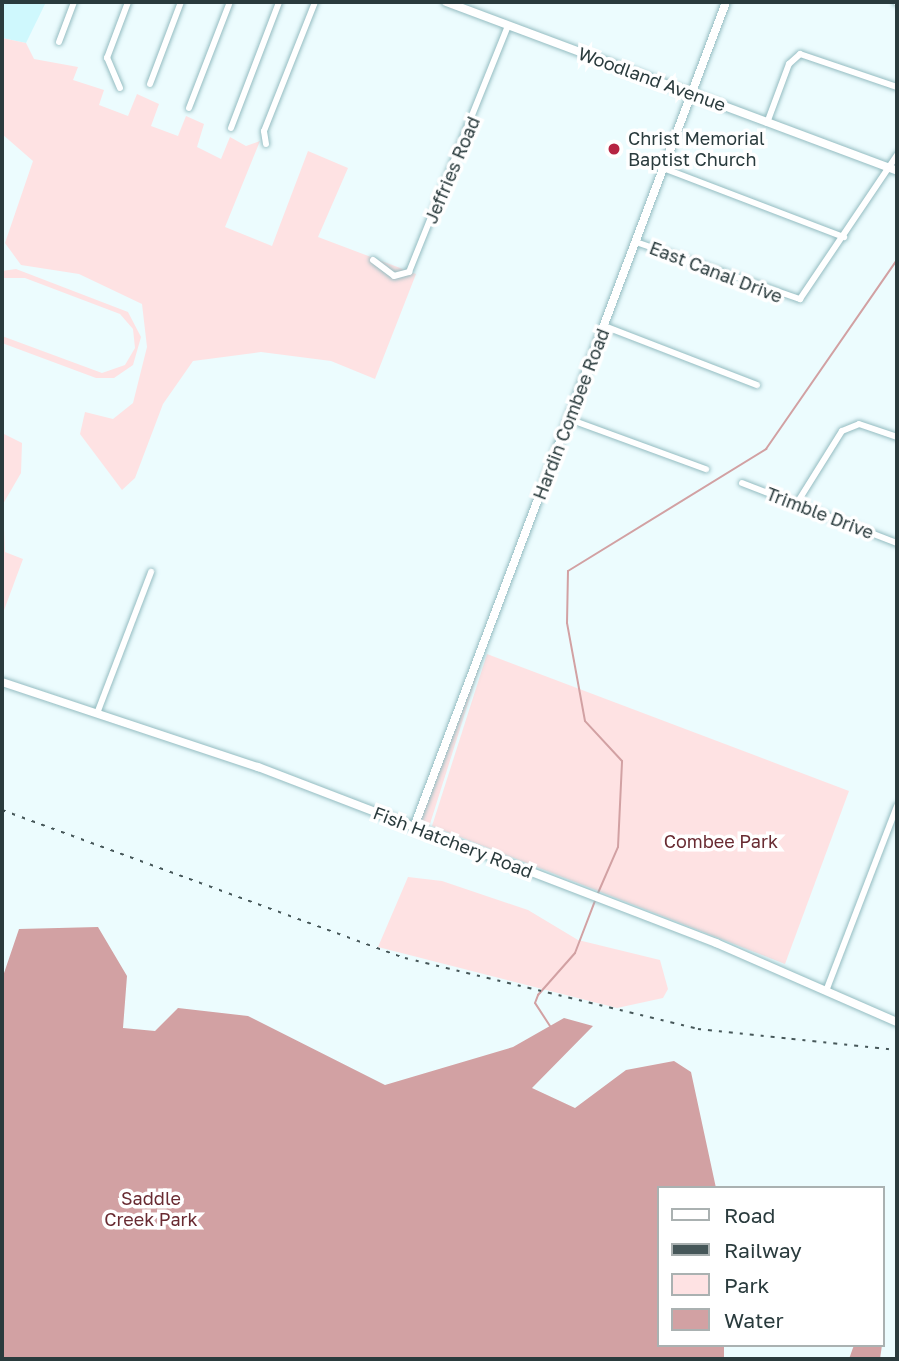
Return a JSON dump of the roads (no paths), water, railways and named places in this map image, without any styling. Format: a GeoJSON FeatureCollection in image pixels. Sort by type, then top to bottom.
{"type":"FeatureCollection","features":[{"type":"Feature","properties":{"kind":"street"},"geometry":{"type":"LineString","coordinates":[[59,42],[74,2]]}},
{"type":"Feature","properties":{"kind":"street"},"geometry":{"type":"LineString","coordinates":[[120,88],[107,58],[128,2]]}},
{"type":"Feature","properties":{"kind":"street"},"geometry":{"type":"LineString","coordinates":[[150,84],[181,2]]}},
{"type":"Feature","properties":{"kind":"street"},"geometry":{"type":"LineString","coordinates":[[189,108],[230,2]]}},
{"type":"Feature","properties":{"kind":"street"},"geometry":{"type":"LineString","coordinates":[[231,128],[279,2]]}},
{"type":"Feature","properties":{"kind":"street"},"geometry":{"type":"LineString","coordinates":[[266,144],[264,131],[315,2]]}},
{"type":"Feature","properties":{"kind":"street","name":"Hardin Combee Road"},"geometry":{"type":"LineString","coordinates":[[414,827],[726,2]]}},
{"type":"Feature","properties":{"kind":"street","name":"Woodland Avenue"},"geometry":{"type":"LineString","coordinates":[[451,3],[893,170]]}},
{"type":"Feature","properties":{"kind":"street","name":"Jeffries Road"},"geometry":{"type":"LineString","coordinates":[[373,260],[394,276],[409,272],[508,26]]}},
{"type":"Feature","properties":{"kind":"street"},"geometry":{"type":"LineString","coordinates":[[767,123],[789,64],[800,54],[897,87]]}},
{"type":"Feature","properties":{"kind":"street"},"geometry":{"type":"LineString","coordinates":[[663,168],[844,237],[893,170],[897,155]]}},
{"type":"Feature","properties":{"kind":"street","name":"East Canal Drive"},"geometry":{"type":"LineString","coordinates":[[636,242],[796,300],[844,237]]}},
{"type":"Feature","properties":{"kind":"street"},"geometry":{"type":"LineString","coordinates":[[604,326],[757,385]]}},
{"type":"Feature","properties":{"kind":"street"},"geometry":{"type":"LineString","coordinates":[[569,419],[706,469]]}},
{"type":"Feature","properties":{"kind":"street"},"geometry":{"type":"LineString","coordinates":[[797,503],[842,431],[859,424],[897,437]]}},
{"type":"Feature","properties":{"kind":"street","name":"Trimble Drive"},"geometry":{"type":"LineString","coordinates":[[742,483],[897,543]]}},
{"type":"Feature","properties":{"kind":"street"},"geometry":{"type":"LineString","coordinates":[[97,710],[152,572]]}},
{"type":"Feature","properties":{"kind":"street","name":"Fish Hatchery Road"},"geometry":{"type":"LineString","coordinates":[[2,682],[97,710],[414,827],[595,896],[897,1021]]}},
{"type":"Feature","properties":{"kind":"street"},"geometry":{"type":"LineString","coordinates":[[826,990],[897,806]]}},
{"type":"Feature","properties":{"kind":"water","name":"Saddle Creek Park"},"geometry":{"type":"Polygon","coordinates":[[[98,927],[127,976],[123,1028],[155,1031],[178,1008],[248,1016],[385,1085],[513,1047],[564,1018],[593,1026],[532,1088],[575,1108],[626,1070],[674,1061],[691,1072],[716,1186],[657,1186],[657,1347],[724,1347],[724,1359],[2,1359],[2,979],[19,929],[98,927]]]}},
{"type":"Feature","properties":{"kind":"water"},"geometry":{"type":"Polygon","coordinates":[[[853,1347],[882,1347],[880,1359],[849,1359],[853,1347]]]}},
{"type":"Feature","properties":{"kind":"waterway"},"geometry":{"type":"LineString","coordinates":[[598,893],[618,847],[622,761],[585,721],[567,623],[568,571],[766,449],[897,260]]}},
{"type":"Feature","properties":{"kind":"waterway"},"geometry":{"type":"LineString","coordinates":[[550,1026],[535,1003],[538,995],[575,953],[595,901]]}},
{"type":"Feature","properties":{"kind":"railway"},"geometry":{"type":"LineString","coordinates":[[2,810],[405,958],[698,1029],[897,1050]]}},
{"type":"Feature","properties":{"kind":"place","name":"Christ Memorial Baptist Church"},"geometry":{"type":"Point","coordinates":[614,149]}},
{"type":"Feature","properties":{"kind":"park label","name":"Combee Park"},"geometry":{"type":"Point","coordinates":[721,841]}}]}
